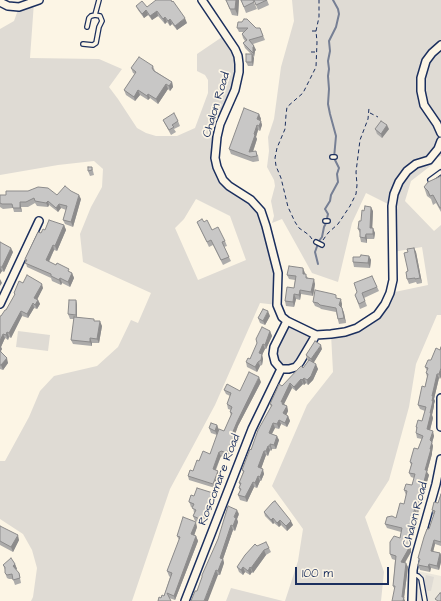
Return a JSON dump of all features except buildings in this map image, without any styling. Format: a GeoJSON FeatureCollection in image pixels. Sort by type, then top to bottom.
{"type":"FeatureCollection","features":[{"type":"Feature","properties":{"kind":"street"},"geometry":{"type":"LineString","coordinates":[[0,2],[8,6],[19,7],[39,0]]}},
{"type":"Feature","properties":{"kind":"street","name":"Chalon Road"},"geometry":{"type":"LineString","coordinates":[[202,0],[235,49],[239,64],[239,72],[235,90],[220,124],[217,137],[215,158],[217,168],[223,180],[251,200],[261,211],[278,273],[277,305],[282,317],[287,322]]}},
{"type":"Feature","properties":{"kind":"street"},"geometry":{"type":"LineString","coordinates":[[441,45],[426,61],[421,78],[421,90],[424,105],[441,132]]}},
{"type":"Feature","properties":{"kind":"street"},"geometry":{"type":"LineString","coordinates":[[429,160],[438,149],[441,141]]}},
{"type":"Feature","properties":{"kind":"street"},"geometry":{"type":"LineString","coordinates":[[316,334],[296,367],[281,369],[275,362],[273,354],[274,347],[287,322],[316,334],[345,332],[357,328],[376,315],[385,304],[390,293],[393,280],[392,206],[394,194],[399,182],[407,171],[416,164],[441,156]]}},
{"type":"Feature","properties":{"kind":"street"},"geometry":{"type":"LineString","coordinates":[[0,304],[39,221]]}},
{"type":"Feature","properties":{"kind":"street","name":"Roscomare Road"},"geometry":{"type":"LineString","coordinates":[[185,601],[252,429],[281,369]]}},
{"type":"Feature","properties":{"kind":"street"},"geometry":{"type":"LineString","coordinates":[[441,398],[441,427]]}},
{"type":"Feature","properties":{"kind":"street","name":"Chalon Road"},"geometry":{"type":"LineString","coordinates":[[412,601],[413,574],[416,555],[436,484],[441,458]]}},
{"type":"Feature","properties":{"kind":"lane"},"geometry":{"type":"LineString","coordinates":[[95,15],[99,0]]}},
{"type":"Feature","properties":{"kind":"lane"},"geometry":{"type":"LineString","coordinates":[[83,44],[93,45],[96,43],[99,27],[102,21],[100,16],[95,15],[88,18],[87,27]]}},
{"type":"Feature","properties":{"kind":"lane"},"geometry":{"type":"LineString","coordinates":[[430,180],[441,172]]}},
{"type":"Feature","properties":{"kind":"lane"},"geometry":{"type":"LineString","coordinates":[[413,574],[421,579],[425,601]]}},
{"type":"Feature","properties":{"kind":"path"},"geometry":{"type":"LineString","coordinates":[[318,0],[319,17],[316,31],[316,67],[305,90],[289,105],[287,109],[285,129],[277,148],[275,158],[287,202],[295,222],[319,244],[336,225],[350,206],[356,194],[358,185],[356,172],[360,140],[368,119],[369,108]]}},
{"type":"Feature","properties":{"kind":"path"},"geometry":{"type":"LineString","coordinates":[[311,52],[316,52]]}},
{"type":"Feature","properties":{"kind":"path"},"geometry":{"type":"LineString","coordinates":[[369,112],[378,117]]}},
{"type":"Feature","properties":{"kind":"path"},"geometry":{"type":"LineString","coordinates":[[336,225],[337,229]]}},
{"type":"Feature","properties":{"kind":"shaded area"},"geometry":{"type":"Polygon","coordinates":[[[292,0],[441,0],[441,156],[429,160],[433,164],[411,181],[405,201],[434,231],[441,225],[441,315],[437,315],[416,364],[409,407],[389,480],[365,517],[384,572],[381,601],[285,601],[298,561],[303,529],[272,486],[307,405],[333,372],[331,334],[368,322],[390,293],[428,285],[422,247],[393,252],[392,206],[366,193],[352,223],[338,282],[312,273],[282,219],[272,223],[274,216],[271,201],[275,186],[274,180],[267,167],[269,151],[268,137],[274,119],[281,67],[294,21],[292,0]]]}},
{"type":"Feature","properties":{"kind":"shaded area"},"geometry":{"type":"Polygon","coordinates":[[[34,2],[30,58],[99,59],[122,69],[109,87],[137,128],[156,136],[177,136],[195,128],[208,93],[208,80],[205,75],[197,71],[197,54],[225,35],[231,43],[239,72],[217,137],[219,173],[257,206],[276,263],[277,305],[260,303],[215,405],[170,489],[132,601],[31,601],[33,597],[37,568],[32,550],[23,534],[0,519],[0,461],[5,461],[29,417],[40,391],[54,376],[97,366],[118,347],[131,320],[138,323],[151,293],[83,262],[80,234],[91,207],[102,187],[103,169],[94,161],[58,165],[0,175],[0,29],[14,21],[19,7],[34,2]],[[196,199],[184,219],[175,228],[198,280],[246,260],[230,216],[196,199]]]}},
{"type":"Feature","properties":{"kind":"shaded area"},"geometry":{"type":"Polygon","coordinates":[[[287,321],[316,335],[300,362],[281,369],[274,347],[287,321]]]}},
{"type":"Feature","properties":{"kind":"shaded area"},"geometry":{"type":"Polygon","coordinates":[[[18,331],[50,335],[48,351],[16,347],[18,331]]]}},
{"type":"Feature","properties":{"kind":"shaded area"},"geometry":{"type":"Polygon","coordinates":[[[413,570],[441,576],[441,601],[412,601],[413,570]]]}},
{"type":"Feature","properties":{"kind":"shaded area"},"geometry":{"type":"Polygon","coordinates":[[[426,575],[434,577],[431,591],[423,590],[426,575]]]}},
{"type":"Feature","properties":{"kind":"shaded area"},"geometry":{"type":"Polygon","coordinates":[[[231,588],[283,601],[226,601],[231,588]]]}},
{"type":"Feature","properties":{"kind":"waterway"},"geometry":{"type":"LineString","coordinates":[[318,264],[315,252],[322,237],[326,223],[328,214],[325,209],[338,182],[337,174],[339,168],[334,158],[336,136],[328,104],[329,41],[336,27],[339,14],[333,0]]}}]}
